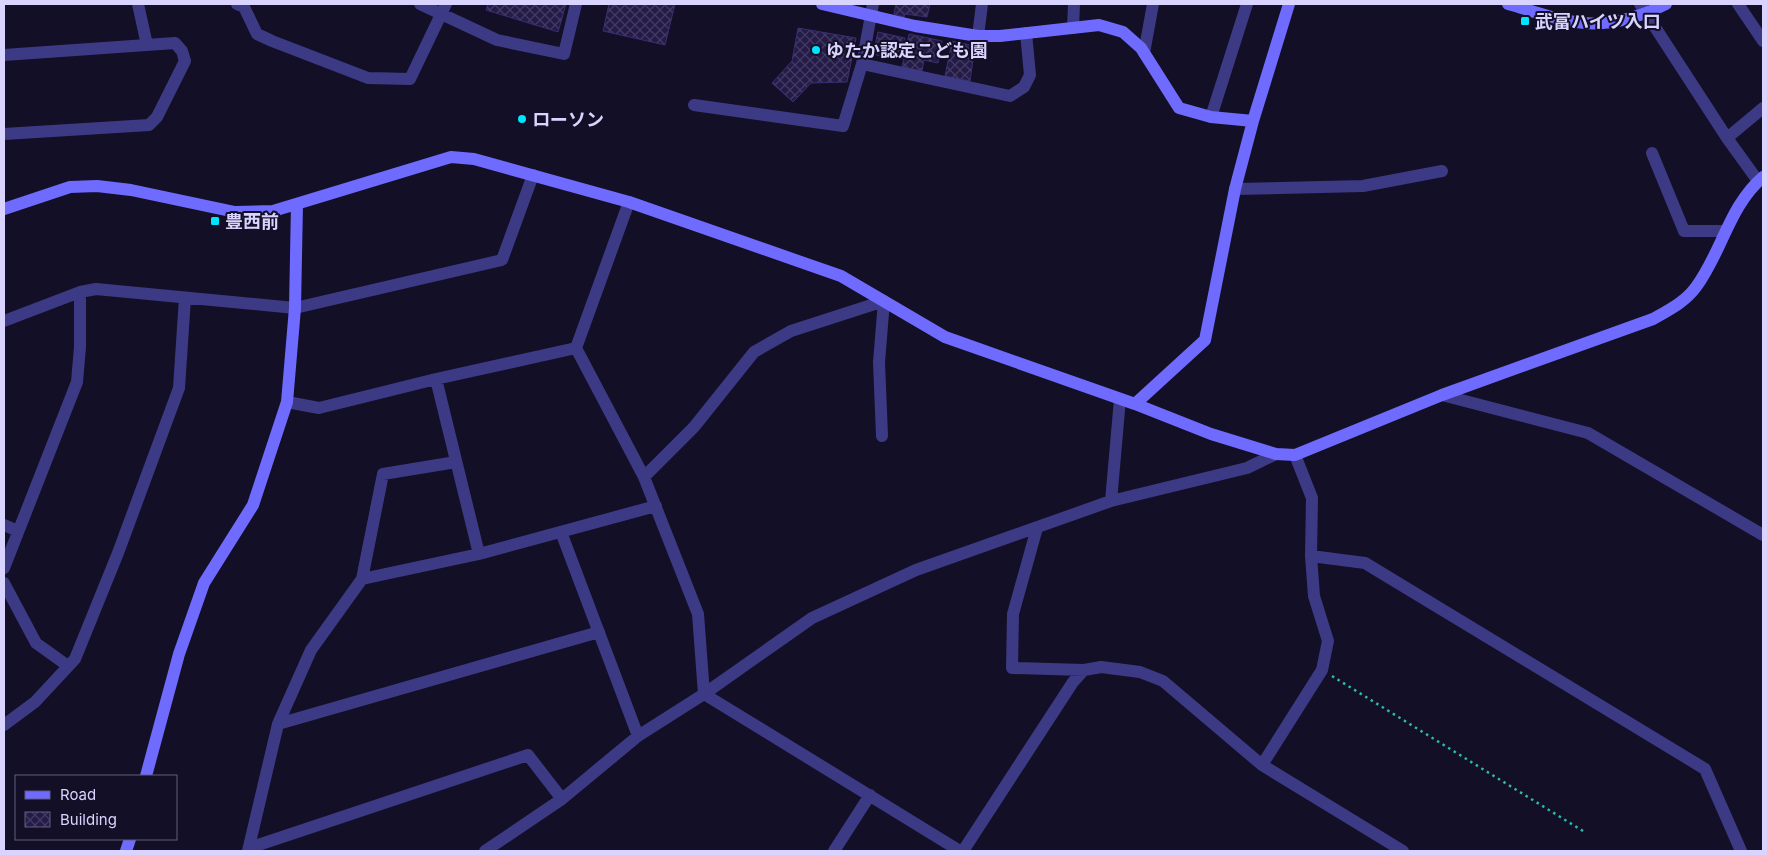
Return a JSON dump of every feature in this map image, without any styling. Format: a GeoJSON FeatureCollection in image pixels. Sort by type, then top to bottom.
{"type":"FeatureCollection","features":[{"type":"Feature","properties":{"kind":"street"},"geometry":{"type":"LineString","coordinates":[[138,4],[148,45]]}},
{"type":"Feature","properties":{"kind":"street"},"geometry":{"type":"LineString","coordinates":[[237,4],[244,7],[257,34],[368,78],[410,79],[444,9]]}},
{"type":"Feature","properties":{"kind":"street"},"geometry":{"type":"LineString","coordinates":[[420,4],[444,9],[497,40],[564,54],[576,4]]}},
{"type":"Feature","properties":{"kind":"street"},"geometry":{"type":"LineString","coordinates":[[822,4],[872,9],[915,26],[978,36],[1026,34],[1099,25],[1123,32],[1141,48],[1179,108],[1211,117],[1253,121]]}},
{"type":"Feature","properties":{"kind":"street"},"geometry":{"type":"LineString","coordinates":[[978,36],[982,4]]}},
{"type":"Feature","properties":{"kind":"street"},"geometry":{"type":"LineString","coordinates":[[1073,28],[1074,4]]}},
{"type":"Feature","properties":{"kind":"street"},"geometry":{"type":"LineString","coordinates":[[1144,53],[1153,4]]}},
{"type":"Feature","properties":{"kind":"street"},"geometry":{"type":"LineString","coordinates":[[1211,117],[1247,4]]}},
{"type":"Feature","properties":{"kind":"street"},"geometry":{"type":"LineString","coordinates":[[1135,404],[1205,340],[1235,190],[1253,121],[1289,4]]}},
{"type":"Feature","properties":{"kind":"street"},"geometry":{"type":"LineString","coordinates":[[1512,4],[1575,22],[1601,24],[1643,9],[1666,4]]}},
{"type":"Feature","properties":{"kind":"street"},"geometry":{"type":"LineString","coordinates":[[1738,4],[1763,41]]}},
{"type":"Feature","properties":{"kind":"street"},"geometry":{"type":"LineString","coordinates":[[694,105],[843,126],[862,64],[872,9]]}},
{"type":"Feature","properties":{"kind":"street"},"geometry":{"type":"LineString","coordinates":[[4,209],[70,187],[97,186],[131,190],[235,212],[273,211],[451,157],[474,159],[629,202],[841,276],[945,337],[1135,404],[1211,434],[1276,454],[1295,456],[1442,396],[1653,319],[1676,307],[1695,288],[1708,267],[1742,200],[1760,179],[1727,138],[1643,9]]}},
{"type":"Feature","properties":{"kind":"street"},"geometry":{"type":"LineString","coordinates":[[862,64],[1010,96],[1024,87],[1030,75],[1026,34]]}},
{"type":"Feature","properties":{"kind":"street"},"geometry":{"type":"LineString","coordinates":[[4,55],[175,43],[182,51],[185,61],[157,117],[149,125],[4,134]]}},
{"type":"Feature","properties":{"kind":"street"},"geometry":{"type":"LineString","coordinates":[[1727,138],[1763,108]]}},
{"type":"Feature","properties":{"kind":"street"},"geometry":{"type":"LineString","coordinates":[[1652,153],[1684,231],[1725,231]]}},
{"type":"Feature","properties":{"kind":"street"},"geometry":{"type":"LineString","coordinates":[[1235,190],[1363,186],[1442,171]]}},
{"type":"Feature","properties":{"kind":"street"},"geometry":{"type":"LineString","coordinates":[[4,321],[80,292],[96,289],[295,308],[502,260],[533,175]]}},
{"type":"Feature","properties":{"kind":"street"},"geometry":{"type":"LineString","coordinates":[[629,202],[576,348],[644,477],[698,614],[704,694]]}},
{"type":"Feature","properties":{"kind":"street"},"geometry":{"type":"LineString","coordinates":[[146,775],[179,654],[204,583],[253,505],[287,402],[295,308],[297,204]]}},
{"type":"Feature","properties":{"kind":"street"},"geometry":{"type":"LineString","coordinates":[[4,568],[77,382],[80,347],[80,292]]}},
{"type":"Feature","properties":{"kind":"street"},"geometry":{"type":"LineString","coordinates":[[4,725],[36,702],[75,659],[114,562],[179,388],[185,298]]}},
{"type":"Feature","properties":{"kind":"street"},"geometry":{"type":"LineString","coordinates":[[882,436],[879,362],[884,301]]}},
{"type":"Feature","properties":{"kind":"street"},"geometry":{"type":"LineString","coordinates":[[644,477],[694,427],[754,352],[791,331],[884,301]]}},
{"type":"Feature","properties":{"kind":"street"},"geometry":{"type":"LineString","coordinates":[[287,402],[319,408],[436,379],[576,348]]}},
{"type":"Feature","properties":{"kind":"street"},"geometry":{"type":"LineString","coordinates":[[436,379],[479,554]]}},
{"type":"Feature","properties":{"kind":"street"},"geometry":{"type":"LineString","coordinates":[[1442,396],[1588,432],[1763,535]]}},
{"type":"Feature","properties":{"kind":"street"},"geometry":{"type":"LineString","coordinates":[[1111,501],[1120,399]]}},
{"type":"Feature","properties":{"kind":"street"},"geometry":{"type":"LineString","coordinates":[[485,851],[562,799],[638,736],[704,694],[812,618],[916,570],[1111,501],[1247,468],[1276,454]]}},
{"type":"Feature","properties":{"kind":"street"},"geometry":{"type":"LineString","coordinates":[[1262,765],[1322,670],[1328,641],[1314,596],[1311,556],[1312,498],[1295,456]]}},
{"type":"Feature","properties":{"kind":"street"},"geometry":{"type":"LineString","coordinates":[[248,850],[278,724],[311,650],[362,579],[383,474],[456,462]]}},
{"type":"Feature","properties":{"kind":"street"},"geometry":{"type":"LineString","coordinates":[[362,579],[479,554],[656,506]]}},
{"type":"Feature","properties":{"kind":"street"},"geometry":{"type":"LineString","coordinates":[[4,525],[18,531]]}},
{"type":"Feature","properties":{"kind":"street"},"geometry":{"type":"LineString","coordinates":[[1037,528],[1013,614],[1012,668],[1084,670],[1101,667],[1140,672],[1162,681],[1262,765],[1403,851]]}},
{"type":"Feature","properties":{"kind":"street"},"geometry":{"type":"LineString","coordinates":[[561,532],[638,736]]}},
{"type":"Feature","properties":{"kind":"street"},"geometry":{"type":"LineString","coordinates":[[1311,556],[1365,563],[1705,769],[1741,851]]}},
{"type":"Feature","properties":{"kind":"street"},"geometry":{"type":"LineString","coordinates":[[4,582],[36,643],[68,666]]}},
{"type":"Feature","properties":{"kind":"street"},"geometry":{"type":"LineString","coordinates":[[278,724],[599,632]]}},
{"type":"Feature","properties":{"kind":"street"},"geometry":{"type":"LineString","coordinates":[[704,694],[962,851],[1073,682],[1084,670]]}},
{"type":"Feature","properties":{"kind":"street"},"geometry":{"type":"LineString","coordinates":[[248,850],[528,755],[562,799]]}},
{"type":"Feature","properties":{"kind":"street"},"geometry":{"type":"LineString","coordinates":[[834,851],[870,796]]}},
{"type":"Feature","properties":{"kind":"path"},"geometry":{"type":"LineString","coordinates":[[1322,670],[1583,831]]}},
{"type":"Feature","properties":{"kind":"building"},"geometry":{"type":"Polygon","coordinates":[[[488,4],[566,4],[558,32],[486,10],[488,4]]]}},
{"type":"Feature","properties":{"kind":"building"},"geometry":{"type":"Polygon","coordinates":[[[609,4],[675,4],[665,45],[603,31],[609,4]]]}},
{"type":"Feature","properties":{"kind":"building"},"geometry":{"type":"Polygon","coordinates":[[[896,4],[930,4],[927,17],[905,14],[904,17],[894,14],[896,4]]]}},
{"type":"Feature","properties":{"kind":"building"},"geometry":{"type":"Polygon","coordinates":[[[798,28],[856,38],[847,82],[811,83],[793,102],[772,83],[792,61],[798,28]]]}},
{"type":"Feature","properties":{"kind":"building"},"geometry":{"type":"Polygon","coordinates":[[[878,32],[905,38],[903,52],[894,51],[893,59],[873,54],[878,32]]]}},
{"type":"Feature","properties":{"kind":"building"},"geometry":{"type":"Polygon","coordinates":[[[909,34],[942,41],[938,63],[924,60],[922,71],[902,67],[909,34]]]}},
{"type":"Feature","properties":{"kind":"building"},"geometry":{"type":"Polygon","coordinates":[[[952,41],[975,46],[970,81],[945,76],[952,41]]]}},
{"type":"Feature","properties":{"kind":"place","name":"武富ハイツ入口"},"geometry":{"type":"Point","coordinates":[1525,21]}},
{"type":"Feature","properties":{"kind":"place","name":"ゆたか認定こども園"},"geometry":{"type":"Point","coordinates":[816,50]}},
{"type":"Feature","properties":{"kind":"place","name":"ローソン"},"geometry":{"type":"Point","coordinates":[522,119]}},
{"type":"Feature","properties":{"kind":"place","name":"豊西前"},"geometry":{"type":"Point","coordinates":[215,221]}}]}
